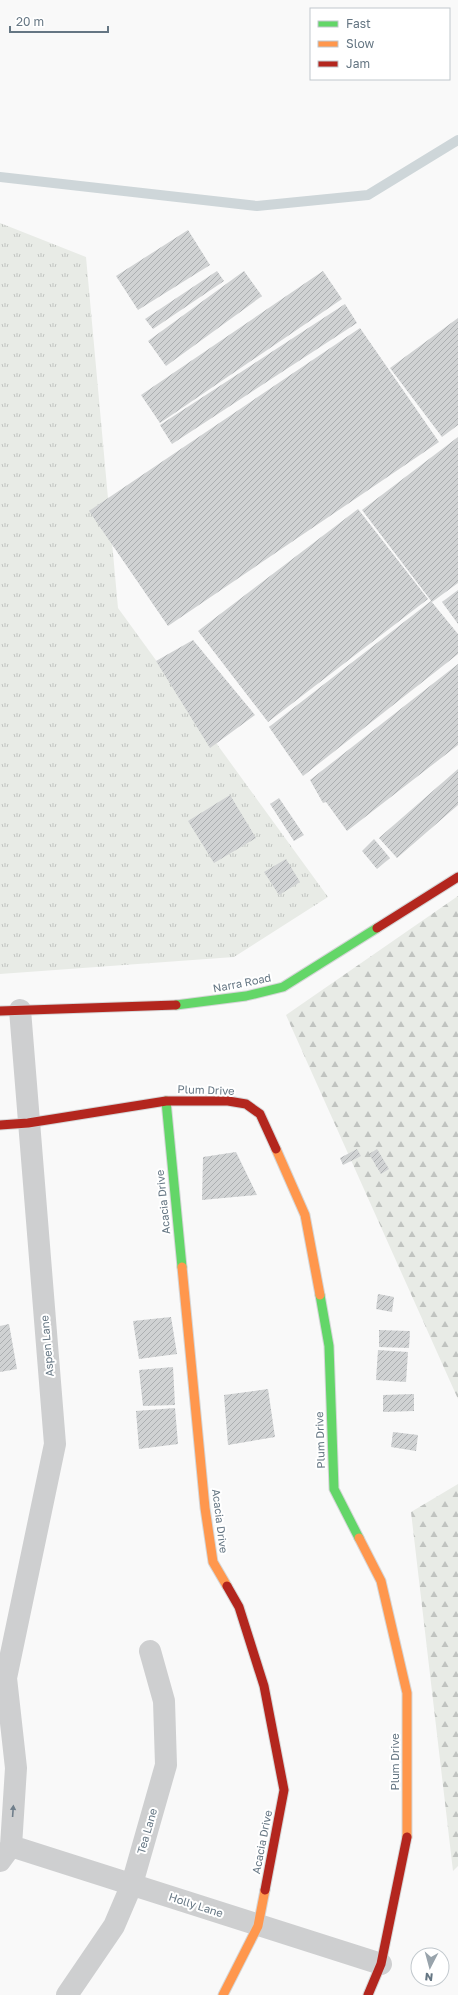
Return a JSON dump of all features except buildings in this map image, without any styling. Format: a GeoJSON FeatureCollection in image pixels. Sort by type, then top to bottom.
{"type":"FeatureCollection","features":[{"type":"Feature","properties":{"kind":"street","name":"Narra Road"},"geometry":{"type":"LineString","coordinates":[[10,1010],[183,1005],[246,996],[283,987],[458,877]]}},
{"type":"Feature","properties":{"kind":"street","name":"Aspen Lane"},"geometry":{"type":"LineString","coordinates":[[5,1853],[16,1768],[3,1680],[55,1444],[28,1123],[10,1010]]}},
{"type":"Feature","properties":{"kind":"street","name":"Plum Drive"},"geometry":{"type":"LineString","coordinates":[[0,1125],[28,1123],[166,1101],[228,1101],[246,1104],[260,1114],[305,1215],[329,1346],[334,1489],[381,1581],[407,1694],[408,1833],[381,1964],[368,1995]]}},
{"type":"Feature","properties":{"kind":"street","name":"Acacia Drive"},"geometry":{"type":"LineString","coordinates":[[166,1101],[205,1508],[213,1562],[239,1606],[264,1686],[284,1790],[258,1926],[223,1995]]}},
{"type":"Feature","properties":{"kind":"street","name":"Tea Lane"},"geometry":{"type":"LineString","coordinates":[[67,1995],[114,1926],[132,1884],[166,1765],[164,1701],[150,1651]]}},
{"type":"Feature","properties":{"kind":"street","name":"Holly Lane"},"geometry":{"type":"LineString","coordinates":[[5,1853],[132,1884],[258,1926],[381,1964]]}},
{"type":"Feature","properties":{"kind":"green space"},"geometry":{"type":"Polygon","coordinates":[[[0,223],[86,257],[118,608],[328,897],[234,957],[0,974],[0,223]]]}},
{"type":"Feature","properties":{"kind":"green space"},"geometry":{"type":"Polygon","coordinates":[[[458,896],[458,1399],[286,1015],[458,896]]]}},
{"type":"Feature","properties":{"kind":"green space"},"geometry":{"type":"Polygon","coordinates":[[[458,1484],[458,1866],[453,1871],[411,1512],[458,1484]]]}},
{"type":"Feature","properties":{"kind":"waterway"},"geometry":{"type":"LineString","coordinates":[[0,177],[257,206],[368,195],[458,140]]}},
{"type":"Feature","properties":{"kind":"traffic: fast"},"geometry":{"type":"LineString","coordinates":[[176,1005],[246,996],[283,987],[377,928]]}},
{"type":"Feature","properties":{"kind":"traffic: fast"},"geometry":{"type":"LineString","coordinates":[[166,1101],[182,1267]]}},
{"type":"Feature","properties":{"kind":"traffic: fast"},"geometry":{"type":"LineString","coordinates":[[320,1295],[329,1346],[334,1489],[359,1538]]}},
{"type":"Feature","properties":{"kind":"traffic: slow"},"geometry":{"type":"LineString","coordinates":[[276,1149],[305,1215],[320,1295]]}},
{"type":"Feature","properties":{"kind":"traffic: slow"},"geometry":{"type":"LineString","coordinates":[[182,1267],[205,1508],[213,1562],[227,1586]]}},
{"type":"Feature","properties":{"kind":"traffic: slow"},"geometry":{"type":"LineString","coordinates":[[359,1538],[381,1581],[407,1693],[407,1837]]}},
{"type":"Feature","properties":{"kind":"traffic: slow"},"geometry":{"type":"LineString","coordinates":[[223,1995],[258,1926],[265,1890]]}},
{"type":"Feature","properties":{"kind":"traffic: jam"},"geometry":{"type":"LineString","coordinates":[[377,928],[458,877]]}},
{"type":"Feature","properties":{"kind":"traffic: jam"},"geometry":{"type":"LineString","coordinates":[[0,1011],[176,1005]]}},
{"type":"Feature","properties":{"kind":"traffic: jam"},"geometry":{"type":"LineString","coordinates":[[0,1125],[28,1123],[166,1101],[228,1101],[246,1104],[260,1114],[276,1149]]}},
{"type":"Feature","properties":{"kind":"traffic: jam"},"geometry":{"type":"LineString","coordinates":[[227,1586],[239,1607],[264,1686],[284,1790],[265,1890]]}},
{"type":"Feature","properties":{"kind":"traffic: jam"},"geometry":{"type":"LineString","coordinates":[[368,1995],[381,1964],[407,1837]]}}]}
